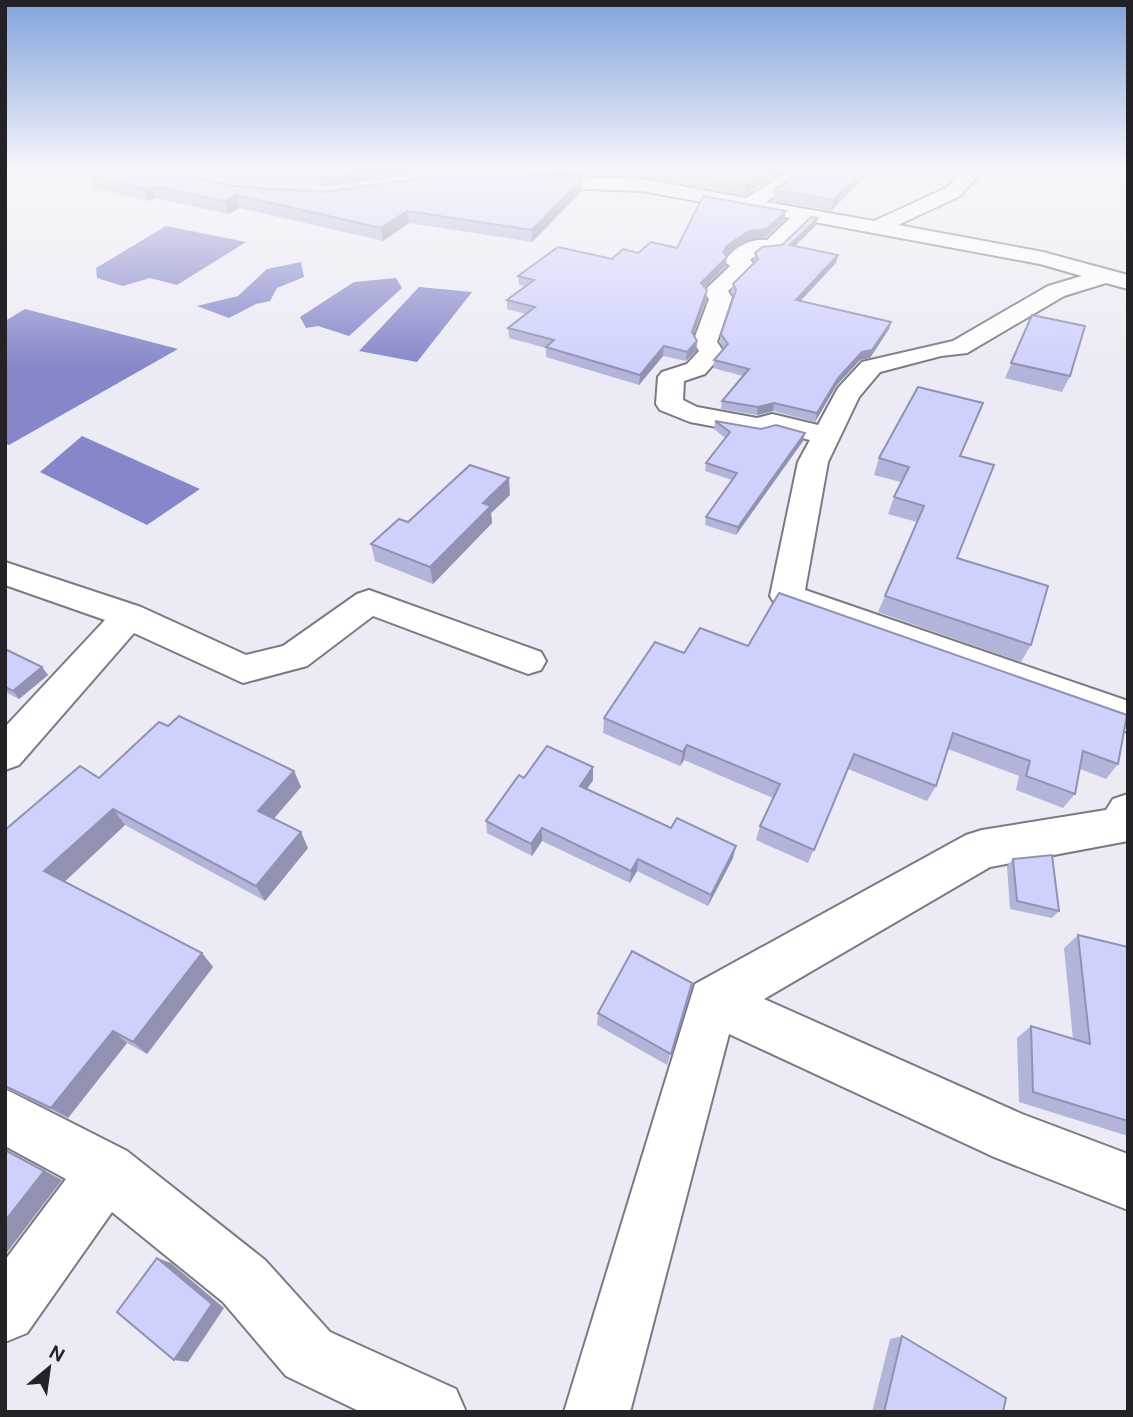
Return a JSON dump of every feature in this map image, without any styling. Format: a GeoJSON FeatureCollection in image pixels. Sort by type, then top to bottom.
{"type":"FeatureCollection","features":[{"type":"Feature","properties":{"kind":"street"},"geometry":{"type":"LineString","coordinates":[[783,236],[772,247],[756,245],[736,261],[744,265],[714,292],[721,297],[705,342],[712,352],[696,369],[671,377],[668,404],[690,414],[760,428],[772,422],[826,436]]}},
{"type":"Feature","properties":{"kind":"street"},"geometry":{"type":"LineString","coordinates":[[916,236],[1043,258],[1116,279]]}},
{"type":"Feature","properties":{"kind":"street"},"geometry":{"type":"LineString","coordinates":[[1116,279],[1056,291],[958,348],[940,349],[871,367],[847,394],[813,462],[787,596],[977,661],[1128,717]]}},
{"type":"Feature","properties":{"kind":"street"},"geometry":{"type":"LineString","coordinates":[[5,573],[129,615],[243,669],[294,657],[369,602],[528,660]]}},
{"type":"Feature","properties":{"kind":"street"},"geometry":{"type":"LineString","coordinates":[[5,754],[129,615]]}},
{"type":"Feature","properties":{"kind":"street"},"geometry":{"type":"LineString","coordinates":[[597,1412],[713,1001],[982,849],[1119,826],[1128,812]]}},
{"type":"Feature","properties":{"kind":"street"},"geometry":{"type":"LineString","coordinates":[[713,1001],[1013,1138],[1128,1182]]}},
{"type":"Feature","properties":{"kind":"street"},"geometry":{"type":"LineString","coordinates":[[5,1115],[107,1171],[244,1281],[308,1354],[433,1412]]}},
{"type":"Feature","properties":{"kind":"street"},"geometry":{"type":"LineString","coordinates":[[5,1311],[107,1171]]}},
{"type":"Feature","properties":{"kind":"water"},"geometry":{"type":"Polygon","coordinates":[[[149,236],[217,236],[246,242],[177,285],[150,278],[123,286],[97,278],[96,268],[149,236]]]}},
{"type":"Feature","properties":{"kind":"water"},"geometry":{"type":"Polygon","coordinates":[[[301,262],[304,277],[277,288],[270,301],[256,304],[229,318],[197,306],[238,296],[267,269],[301,262]]]}},
{"type":"Feature","properties":{"kind":"water"},"geometry":{"type":"Polygon","coordinates":[[[396,278],[402,288],[349,336],[318,326],[306,328],[300,317],[354,282],[396,278]]]}},
{"type":"Feature","properties":{"kind":"water"},"geometry":{"type":"Polygon","coordinates":[[[419,287],[472,292],[417,362],[359,351],[419,287]]]}},
{"type":"Feature","properties":{"kind":"water"},"geometry":{"type":"Polygon","coordinates":[[[25,309],[178,349],[9,445],[5,444],[5,321],[25,309]]]}},
{"type":"Feature","properties":{"kind":"water"},"geometry":{"type":"Polygon","coordinates":[[[82,436],[200,489],[147,525],[40,472],[82,436]]]}},
{"type":"Feature","properties":{"kind":"building"},"geometry":{"type":"Polygon","coordinates":[[[683,236],[741,236],[728,245],[723,252],[727,257],[701,283],[707,290],[692,332],[697,341],[687,352],[664,346],[640,375],[546,347],[554,340],[508,328],[535,307],[507,300],[534,280],[518,276],[558,247],[612,259],[623,249],[638,253],[651,242],[677,248],[683,236]]]}},
{"type":"Feature","properties":{"kind":"building"},"geometry":{"type":"Polygon","coordinates":[[[791,236],[799,236],[790,245],[838,255],[796,300],[891,322],[872,350],[862,352],[838,378],[817,413],[774,403],[758,407],[722,401],[749,369],[714,360],[728,344],[721,334],[736,290],[733,284],[758,259],[755,253],[762,247],[782,245],[791,236]]]}},
{"type":"Feature","properties":{"kind":"building"},"geometry":{"type":"Polygon","coordinates":[[[1032,315],[1085,326],[1070,376],[1011,363],[1032,315]]]}},
{"type":"Feature","properties":{"kind":"building"},"geometry":{"type":"Polygon","coordinates":[[[918,387],[983,403],[960,456],[994,465],[957,558],[1048,586],[1031,645],[885,596],[924,506],[894,497],[909,467],[879,458],[918,387]]]}},
{"type":"Feature","properties":{"kind":"building"},"geometry":{"type":"Polygon","coordinates":[[[715,421],[761,429],[776,425],[805,433],[738,527],[706,517],[737,473],[706,463],[730,432],[715,421]]]}},
{"type":"Feature","properties":{"kind":"building"},"geometry":{"type":"Polygon","coordinates":[[[470,465],[509,478],[483,503],[491,506],[430,567],[371,544],[399,519],[408,522],[470,465]]]}},
{"type":"Feature","properties":{"kind":"building"},"geometry":{"type":"Polygon","coordinates":[[[779,593],[1127,715],[1118,764],[1083,751],[1075,794],[1026,776],[1030,761],[953,733],[936,786],[854,754],[814,850],[760,826],[780,784],[687,745],[683,752],[604,718],[655,642],[684,653],[700,628],[748,646],[779,593]]]}},
{"type":"Feature","properties":{"kind":"building"},"geometry":{"type":"Polygon","coordinates":[[[5,649],[42,667],[13,691],[5,687],[5,649]]]}},
{"type":"Feature","properties":{"kind":"building"},"geometry":{"type":"Polygon","coordinates":[[[179,716],[294,771],[258,811],[301,832],[256,886],[113,809],[44,871],[202,953],[133,1042],[113,1031],[51,1108],[5,1086],[5,830],[80,766],[99,778],[159,722],[168,726],[179,716]]]}},
{"type":"Feature","properties":{"kind":"building"},"geometry":{"type":"Polygon","coordinates":[[[547,746],[593,767],[580,786],[671,828],[677,818],[736,846],[711,895],[638,859],[631,871],[542,828],[531,844],[486,821],[519,775],[524,778],[547,746]]]}},
{"type":"Feature","properties":{"kind":"building"},"geometry":{"type":"Polygon","coordinates":[[[1052,855],[1059,911],[1017,901],[1013,859],[1052,855]]]}},
{"type":"Feature","properties":{"kind":"building"},"geometry":{"type":"Polygon","coordinates":[[[1078,935],[1128,947],[1128,1121],[1033,1092],[1031,1026],[1090,1044],[1078,935]]]}},
{"type":"Feature","properties":{"kind":"building"},"geometry":{"type":"Polygon","coordinates":[[[632,951],[692,983],[671,1054],[598,1013],[632,951]]]}},
{"type":"Feature","properties":{"kind":"building"},"geometry":{"type":"Polygon","coordinates":[[[5,1150],[44,1171],[5,1221],[5,1150]]]}},
{"type":"Feature","properties":{"kind":"building"},"geometry":{"type":"Polygon","coordinates":[[[157,1258],[212,1304],[174,1360],[117,1312],[157,1258]]]}},
{"type":"Feature","properties":{"kind":"building"},"geometry":{"type":"Polygon","coordinates":[[[902,1336],[1006,1398],[1003,1412],[884,1412],[902,1336]]]}}]}
